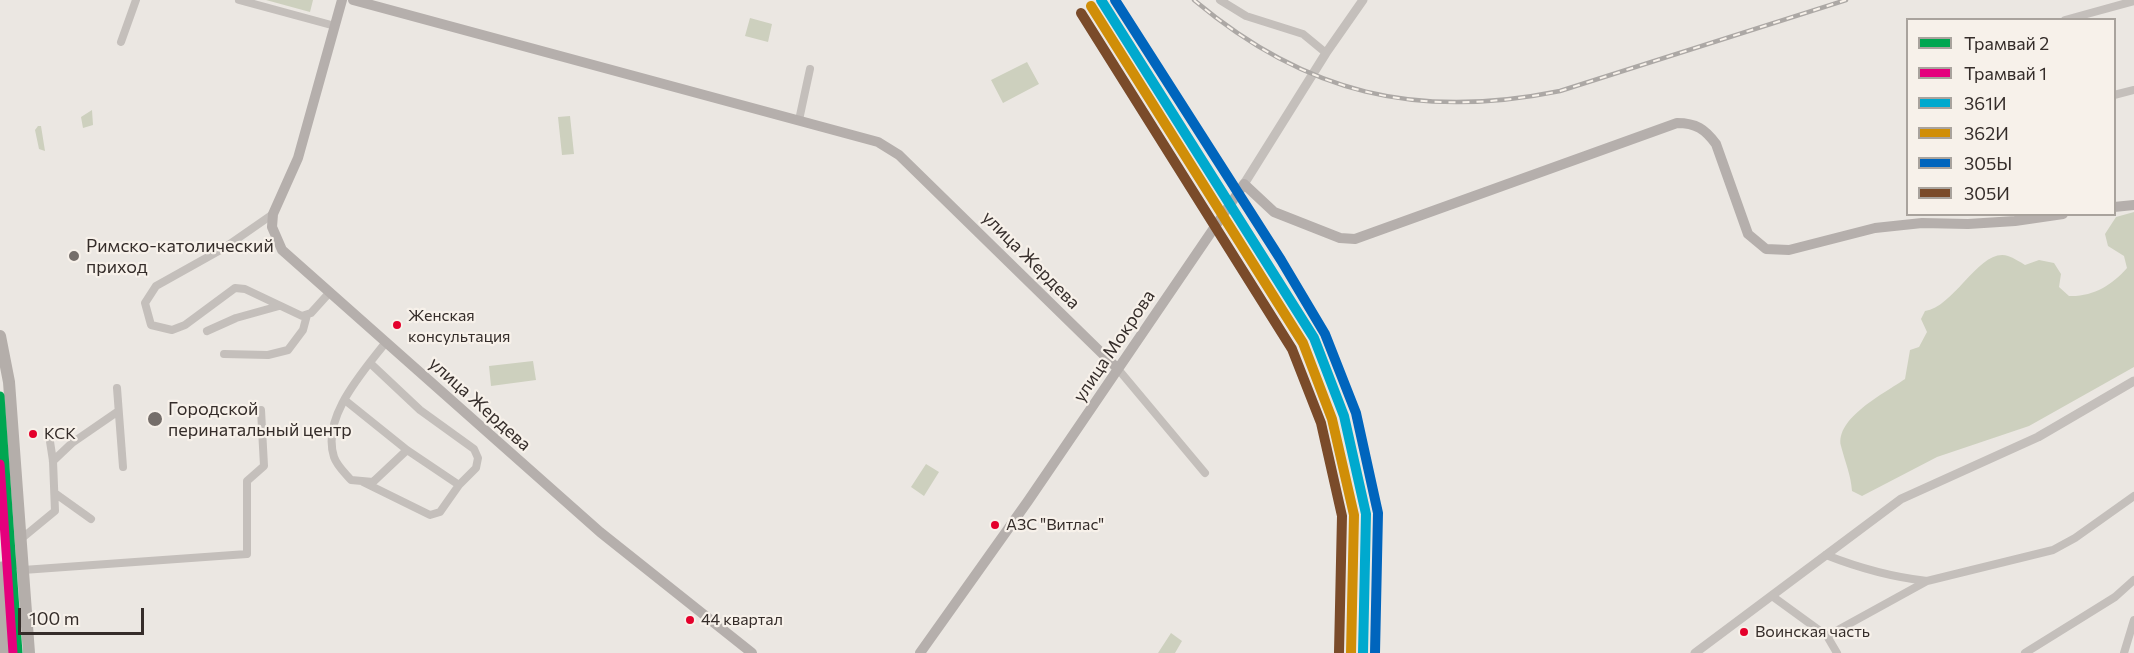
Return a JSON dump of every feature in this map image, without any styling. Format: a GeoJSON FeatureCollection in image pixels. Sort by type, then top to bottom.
{"type":"FeatureCollection","features":[{"type":"Feature","properties":{"kind":"main road"},"geometry":{"type":"LineString","coordinates":[[273,214],[298,158],[342,0]]}},
{"type":"Feature","properties":{"kind":"main road","name":"улица Жердева"},"geometry":{"type":"LineString","coordinates":[[353,0],[878,142],[899,155],[997,248],[1118,369]]}},
{"type":"Feature","properties":{"kind":"main road"},"geometry":{"type":"LineString","coordinates":[[1244,184],[1274,212],[1340,238],[1355,239],[1677,123],[1688,123],[1708,132],[1716,144],[1748,234],[1766,249],[1789,250],[1875,228],[1924,219],[1968,224],[2044,216]]}},
{"type":"Feature","properties":{"kind":"main road","name":"улица Мокрова"},"geometry":{"type":"LineString","coordinates":[[920,653],[1244,184]]}},
{"type":"Feature","properties":{"kind":"main road"},"geometry":{"type":"LineString","coordinates":[[2116,207],[2134,205]]}},
{"type":"Feature","properties":{"kind":"main road","name":"улица Жердева"},"geometry":{"type":"LineString","coordinates":[[273,214],[272,227],[282,250],[600,532],[752,653]]}},
{"type":"Feature","properties":{"kind":"main road"},"geometry":{"type":"LineString","coordinates":[[0,336],[9,382],[29,653]]}},
{"type":"Feature","properties":{"kind":"main road"},"geometry":{"type":"LineString","coordinates":[[0,567],[6,653]]}},
{"type":"Feature","properties":{"kind":"street"},"geometry":{"type":"LineString","coordinates":[[121,42],[136,0]]}},
{"type":"Feature","properties":{"kind":"street"},"geometry":{"type":"LineString","coordinates":[[239,0],[335,26]]}},
{"type":"Feature","properties":{"kind":"street"},"geometry":{"type":"LineString","coordinates":[[1220,0],[1246,16],[1303,34],[1326,52]]}},
{"type":"Feature","properties":{"kind":"street","name":"улица Мокрова"},"geometry":{"type":"LineString","coordinates":[[1244,184],[1326,52],[1363,0]]}},
{"type":"Feature","properties":{"kind":"street"},"geometry":{"type":"LineString","coordinates":[[2072,18],[2134,1]]}},
{"type":"Feature","properties":{"kind":"street"},"geometry":{"type":"LineString","coordinates":[[799,120],[810,69]]}},
{"type":"Feature","properties":{"kind":"street"},"geometry":{"type":"LineString","coordinates":[[2116,95],[2134,90]]}},
{"type":"Feature","properties":{"kind":"street"},"geometry":{"type":"LineString","coordinates":[[273,214],[224,248],[156,286],[145,303],[151,326],[172,330],[185,325],[235,288],[245,289],[302,316],[311,313],[330,292]]}},
{"type":"Feature","properties":{"kind":"street"},"geometry":{"type":"LineString","coordinates":[[207,331],[236,318],[279,306]]}},
{"type":"Feature","properties":{"kind":"street"},"geometry":{"type":"LineString","coordinates":[[225,354],[268,355],[288,350],[303,330],[307,315]]}},
{"type":"Feature","properties":{"kind":"street"},"geometry":{"type":"LineString","coordinates":[[386,342],[346,401],[332,428],[334,458],[351,480],[373,482],[407,450]]}},
{"type":"Feature","properties":{"kind":"street"},"geometry":{"type":"LineString","coordinates":[[363,482],[430,515],[440,512],[459,484],[476,468],[478,458],[474,449],[420,410],[370,363]]}},
{"type":"Feature","properties":{"kind":"street","name":"улица Жердева"},"geometry":{"type":"LineString","coordinates":[[1118,369],[1205,473]]}},
{"type":"Feature","properties":{"kind":"street"},"geometry":{"type":"LineString","coordinates":[[1695,653],[1901,499],[2038,437],[2134,381]]}},
{"type":"Feature","properties":{"kind":"street"},"geometry":{"type":"LineString","coordinates":[[117,388],[117,412],[123,467]]}},
{"type":"Feature","properties":{"kind":"street"},"geometry":{"type":"LineString","coordinates":[[346,401],[407,450],[459,484]]}},
{"type":"Feature","properties":{"kind":"street"},"geometry":{"type":"LineString","coordinates":[[0,567],[247,554],[247,481],[264,466],[261,410]]}},
{"type":"Feature","properties":{"kind":"street"},"geometry":{"type":"LineString","coordinates":[[53,461],[72,443],[117,412]]}},
{"type":"Feature","properties":{"kind":"street"},"geometry":{"type":"LineString","coordinates":[[21,539],[55,511],[56,495],[49,435]]}},
{"type":"Feature","properties":{"kind":"street"},"geometry":{"type":"LineString","coordinates":[[56,495],[91,519]]}},
{"type":"Feature","properties":{"kind":"street"},"geometry":{"type":"LineString","coordinates":[[1827,636],[1927,581],[2053,550],[2075,538],[2134,496]]}},
{"type":"Feature","properties":{"kind":"street"},"geometry":{"type":"LineString","coordinates":[[1826,555],[1855,567],[1892,577],[1927,581]]}},
{"type":"Feature","properties":{"kind":"street"},"geometry":{"type":"LineString","coordinates":[[2025,653],[2115,597],[2134,580]]}},
{"type":"Feature","properties":{"kind":"street"},"geometry":{"type":"LineString","coordinates":[[1772,596],[1827,636],[1837,653]]}},
{"type":"Feature","properties":{"kind":"street"},"geometry":{"type":"LineString","coordinates":[[2124,653],[2134,620]]}},
{"type":"Feature","properties":{"kind":"green space"},"geometry":{"type":"Polygon","coordinates":[[[266,0],[313,0],[310,12],[266,0]]]}},
{"type":"Feature","properties":{"kind":"green space"},"geometry":{"type":"Polygon","coordinates":[[[750,18],[772,24],[768,42],[745,36],[750,18]]]}},
{"type":"Feature","properties":{"kind":"green space"},"geometry":{"type":"Polygon","coordinates":[[[1027,62],[1039,84],[1003,103],[991,80],[1027,62]]]}},
{"type":"Feature","properties":{"kind":"green space"},"geometry":{"type":"Polygon","coordinates":[[[92,110],[93,125],[83,128],[81,117],[92,110]]]}},
{"type":"Feature","properties":{"kind":"green space"},"geometry":{"type":"Polygon","coordinates":[[[570,116],[574,154],[562,155],[558,117],[570,116]]]}},
{"type":"Feature","properties":{"kind":"green space"},"geometry":{"type":"Polygon","coordinates":[[[41,126],[45,151],[39,149],[35,130],[41,126]]]}},
{"type":"Feature","properties":{"kind":"green space"},"geometry":{"type":"Polygon","coordinates":[[[2134,212],[2134,367],[2029,426],[1937,457],[1862,496],[1852,491],[1841,446],[1841,436],[1853,416],[1863,407],[1905,379],[1910,350],[1919,347],[1927,332],[1921,319],[1925,311],[1947,299],[1977,268],[1987,260],[1998,256],[2008,256],[2025,265],[2039,260],[2054,263],[2061,274],[2059,287],[2069,296],[2078,296],[2101,289],[2127,268],[2124,256],[2108,246],[2105,234],[2116,217],[2134,212]]]}},
{"type":"Feature","properties":{"kind":"green space"},"geometry":{"type":"Polygon","coordinates":[[[533,361],[536,380],[491,386],[489,366],[533,361]]]}},
{"type":"Feature","properties":{"kind":"green space"},"geometry":{"type":"Polygon","coordinates":[[[926,464],[939,472],[924,496],[911,487],[926,464]]]}},
{"type":"Feature","properties":{"kind":"green space"},"geometry":{"type":"Polygon","coordinates":[[[1171,633],[1182,641],[1175,653],[1158,653],[1171,633]]]}},
{"type":"Feature","properties":{"kind":"railway"},"geometry":{"type":"LineString","coordinates":[[1194,0],[1236,32],[1278,58],[1322,78],[1366,92],[1411,100],[1459,102],[1508,99],[1560,91],[1846,0]]}},
{"type":"Feature","properties":{"kind":"tram line","name":"2"},"geometry":{"type":"LineString","coordinates":[[0,396],[18,653]]}},
{"type":"Feature","properties":{"kind":"tram line","name":"1"},"geometry":{"type":"LineString","coordinates":[[0,464],[13,653]]}},
{"type":"Feature","properties":{"kind":"transit line","name":"361И"},"geometry":{"type":"LineString","coordinates":[[1101,0],[1314,338],[1344,416],[1366,514],[1363,653]]}},
{"type":"Feature","properties":{"kind":"transit line","name":"305Ы"},"geometry":{"type":"LineString","coordinates":[[1115,0],[1281,260],[1325,334],[1356,413],[1378,513],[1375,653]]}},
{"type":"Feature","properties":{"kind":"transit line","name":"362И"},"geometry":{"type":"LineString","coordinates":[[1091,6],[1303,343],[1332,419],[1354,515],[1351,653]]}},
{"type":"Feature","properties":{"kind":"transit line","name":"305И"},"geometry":{"type":"LineString","coordinates":[[1081,13],[1292,349],[1321,423],[1342,516],[1339,652]]}},
{"type":"Feature","properties":{"kind":"place","name":"Римско-католический приход"},"geometry":{"type":"Point","coordinates":[74,256]}},
{"type":"Feature","properties":{"kind":"place","name":"Женская консультация"},"geometry":{"type":"Point","coordinates":[397,325]}},
{"type":"Feature","properties":{"kind":"place","name":"Городской перинатальный центр"},"geometry":{"type":"Point","coordinates":[155,419]}},
{"type":"Feature","properties":{"kind":"place","name":"КСК"},"geometry":{"type":"Point","coordinates":[33,434]}},
{"type":"Feature","properties":{"kind":"place","name":"АЗС \"Витлас\""},"geometry":{"type":"Point","coordinates":[995,525]}},
{"type":"Feature","properties":{"kind":"place","name":"44 квартал"},"geometry":{"type":"Point","coordinates":[690,620]}},
{"type":"Feature","properties":{"kind":"place","name":"Воинская часть"},"geometry":{"type":"Point","coordinates":[1744,632]}}]}
